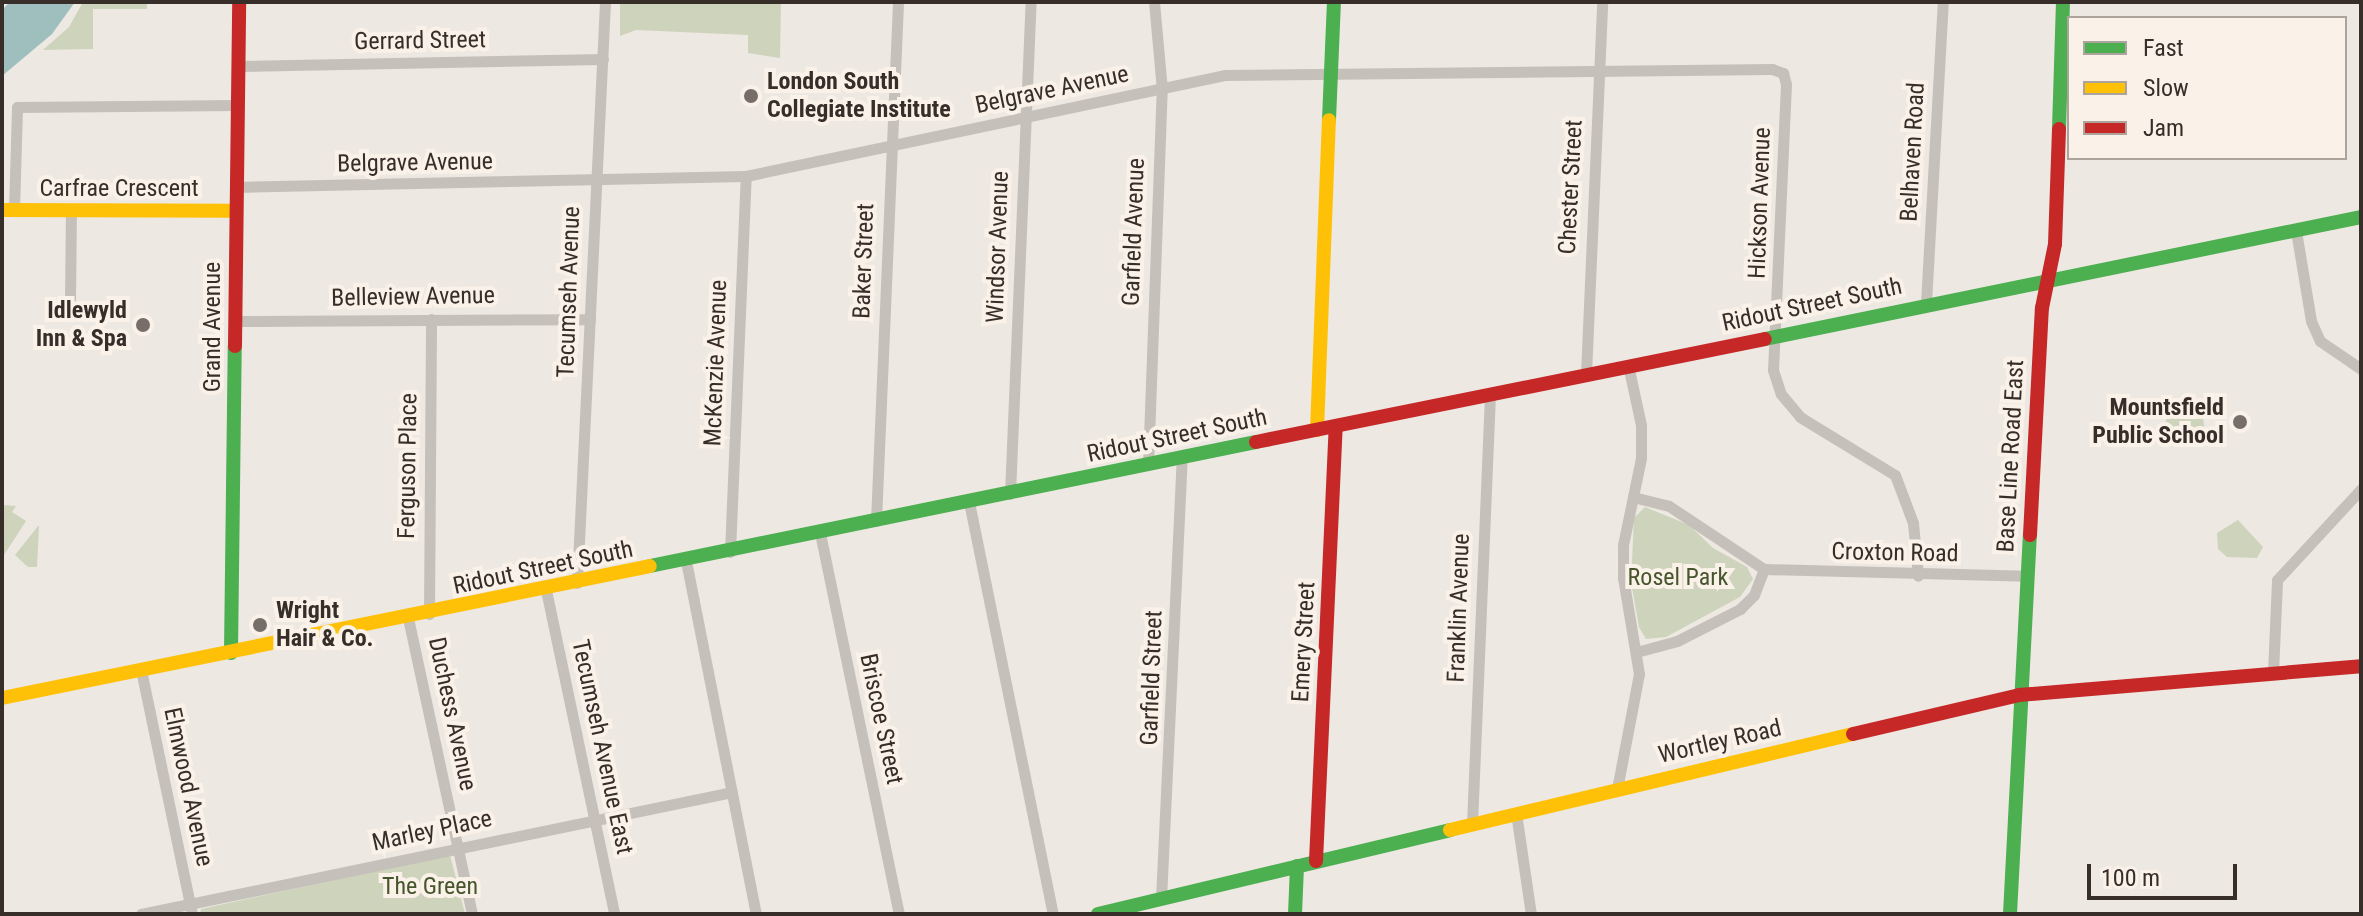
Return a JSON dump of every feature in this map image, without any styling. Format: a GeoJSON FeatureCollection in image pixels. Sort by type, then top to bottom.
{"type":"FeatureCollection","features":[{"type":"Feature","properties":{"kind":"street","name":"Grand Avenue"},"geometry":{"type":"LineString","coordinates":[[231,653],[239,2]]}},
{"type":"Feature","properties":{"kind":"street","name":"Tecumseh Avenue"},"geometry":{"type":"LineString","coordinates":[[577,583],[605,2]]}},
{"type":"Feature","properties":{"kind":"street","name":"Baker Street"},"geometry":{"type":"LineString","coordinates":[[876,521],[898,2]]}},
{"type":"Feature","properties":{"kind":"street","name":"Windsor Avenue"},"geometry":{"type":"LineString","coordinates":[[1010,494],[1031,2]]}},
{"type":"Feature","properties":{"kind":"street","name":"Garfield Avenue"},"geometry":{"type":"LineString","coordinates":[[1148,465],[1162,90],[1154,2]]}},
{"type":"Feature","properties":{"kind":"street"},"geometry":{"type":"LineString","coordinates":[[1317,430],[1334,2]]}},
{"type":"Feature","properties":{"kind":"street","name":"Chester Street"},"geometry":{"type":"LineString","coordinates":[[1586,374],[1602,2]]}},
{"type":"Feature","properties":{"kind":"street","name":"Belhaven Road"},"geometry":{"type":"LineString","coordinates":[[1926,303],[1943,2]]}},
{"type":"Feature","properties":{"kind":"street","name":"Base Line Road East"},"geometry":{"type":"LineString","coordinates":[[2010,914],[2019,695],[2045,279],[2055,244],[2063,2]]}},
{"type":"Feature","properties":{"kind":"street","name":"Gerrard Street"},"geometry":{"type":"LineString","coordinates":[[238,66],[603,59]]}},
{"type":"Feature","properties":{"kind":"street","name":"Belgrave Avenue"},"geometry":{"type":"LineString","coordinates":[[236,187],[595,183],[746,176],[1225,75],[1599,69],[1783,73]]}},
{"type":"Feature","properties":{"kind":"street","name":"Hickson Avenue"},"geometry":{"type":"LineString","coordinates":[[1783,73],[1777,335],[1773,370],[1781,394],[1800,417],[1895,475],[1913,523],[1918,576]]}},
{"type":"Feature","properties":{"kind":"street"},"geometry":{"type":"LineString","coordinates":[[8,210],[17,107],[238,105]]}},
{"type":"Feature","properties":{"kind":"street","name":"McKenzie Avenue"},"geometry":{"type":"LineString","coordinates":[[730,552],[746,176]]}},
{"type":"Feature","properties":{"kind":"street","name":"Carfrae Crescent"},"geometry":{"type":"LineString","coordinates":[[8,210],[235,211]]}},
{"type":"Feature","properties":{"kind":"street"},"geometry":{"type":"LineString","coordinates":[[70,302],[71,210]]}},
{"type":"Feature","properties":{"kind":"street","name":"Ridout Street South"},"geometry":{"type":"LineString","coordinates":[[2,698],[429,614],[1926,303],[2361,217]]}},
{"type":"Feature","properties":{"kind":"street"},"geometry":{"type":"LineString","coordinates":[[2296,231],[2311,321],[2320,341],[2361,369]]}},
{"type":"Feature","properties":{"kind":"street","name":"Ferguson Place"},"geometry":{"type":"LineString","coordinates":[[429,614],[431,319]]}},
{"type":"Feature","properties":{"kind":"street","name":"Belleview Avenue"},"geometry":{"type":"LineString","coordinates":[[235,321],[590,319]]}},
{"type":"Feature","properties":{"kind":"street"},"geometry":{"type":"LineString","coordinates":[[1617,789],[1640,651],[1623,577],[1623,545],[1633,497],[1641,425],[1628,365]]}},
{"type":"Feature","properties":{"kind":"street","name":"Franklin Avenue"},"geometry":{"type":"LineString","coordinates":[[1472,824],[1490,394]]}},
{"type":"Feature","properties":{"kind":"street","name":"Emery Street"},"geometry":{"type":"LineString","coordinates":[[1316,861],[1336,426]]}},
{"type":"Feature","properties":{"kind":"street","name":"Garfield Street"},"geometry":{"type":"LineString","coordinates":[[1161,899],[1182,458]]}},
{"type":"Feature","properties":{"kind":"street"},"geometry":{"type":"LineString","coordinates":[[2273,673],[2277,580],[2361,489]]}},
{"type":"Feature","properties":{"kind":"street"},"geometry":{"type":"LineString","coordinates":[[1633,497],[1669,506],[1764,569],[1754,595],[1740,609],[1677,641],[1640,651]]}},
{"type":"Feature","properties":{"kind":"street"},"geometry":{"type":"LineString","coordinates":[[969,502],[1053,914]]}},
{"type":"Feature","properties":{"kind":"street","name":"Briscoe Street"},"geometry":{"type":"LineString","coordinates":[[820,533],[899,914]]}},
{"type":"Feature","properties":{"kind":"street"},"geometry":{"type":"LineString","coordinates":[[686,561],[756,914]]}},
{"type":"Feature","properties":{"kind":"street","name":"Croxton Road"},"geometry":{"type":"LineString","coordinates":[[1764,569],[1918,576],[2026,576]]}},
{"type":"Feature","properties":{"kind":"street","name":"Tecumseh Avenue East"},"geometry":{"type":"LineString","coordinates":[[546,590],[614,914]]}},
{"type":"Feature","properties":{"kind":"street","name":"Duchess Avenue"},"geometry":{"type":"LineString","coordinates":[[408,618],[472,914]]}},
{"type":"Feature","properties":{"kind":"street","name":"Wortley Road"},"geometry":{"type":"LineString","coordinates":[[1098,914],[2019,695],[2361,666]]}},
{"type":"Feature","properties":{"kind":"street","name":"Elmwood Avenue"},"geometry":{"type":"LineString","coordinates":[[141,670],[191,909]]}},
{"type":"Feature","properties":{"kind":"street","name":"Marley Place"},"geometry":{"type":"LineString","coordinates":[[141,914],[191,909],[595,819],[732,792]]}},
{"type":"Feature","properties":{"kind":"street"},"geometry":{"type":"LineString","coordinates":[[1516,813],[1531,914]]}},
{"type":"Feature","properties":{"kind":"street"},"geometry":{"type":"LineString","coordinates":[[1295,914],[1297,866]]}},
{"type":"Feature","properties":{"kind":"green space"},"geometry":{"type":"Polygon","coordinates":[[[83,2],[147,2],[147,9],[93,9],[93,49],[43,50],[69,27],[83,2]]]}},
{"type":"Feature","properties":{"kind":"green space"},"geometry":{"type":"Polygon","coordinates":[[[620,2],[781,2],[780,58],[748,53],[748,35],[636,30],[620,36],[620,2]]]}},
{"type":"Feature","properties":{"kind":"green space"},"geometry":{"type":"Polygon","coordinates":[[[2190,405],[2202,408],[2205,434],[2193,442],[2171,437],[2164,425],[2169,413],[2190,405]]]}},
{"type":"Feature","properties":{"kind":"green space"},"geometry":{"type":"Polygon","coordinates":[[[3,505],[16,506],[12,512],[26,521],[2,558],[3,505]]]}},
{"type":"Feature","properties":{"kind":"green space","name":"Rosel Park"},"geometry":{"type":"Polygon","coordinates":[[[1645,507],[1689,525],[1713,548],[1747,567],[1753,579],[1740,597],[1666,637],[1646,639],[1639,627],[1631,582],[1634,518],[1645,507]]]}},
{"type":"Feature","properties":{"kind":"green space"},"geometry":{"type":"Polygon","coordinates":[[[2238,520],[2263,547],[2257,558],[2227,557],[2218,549],[2217,533],[2238,520]]]}},
{"type":"Feature","properties":{"kind":"green space"},"geometry":{"type":"Polygon","coordinates":[[[39,525],[37,567],[28,567],[15,555],[39,525]]]}},
{"type":"Feature","properties":{"kind":"green space","name":"The Green"},"geometry":{"type":"Polygon","coordinates":[[[450,855],[465,914],[200,914],[201,909],[450,855]]]}},
{"type":"Feature","properties":{"kind":"water"},"geometry":{"type":"Polygon","coordinates":[[[10,2],[75,2],[52,34],[2,76],[2,10],[10,2]]]}},
{"type":"Feature","properties":{"kind":"traffic: fast"},"geometry":{"type":"LineString","coordinates":[[1329,120],[1334,2]]}},
{"type":"Feature","properties":{"kind":"traffic: fast"},"geometry":{"type":"LineString","coordinates":[[2059,129],[2063,2]]}},
{"type":"Feature","properties":{"kind":"traffic: fast"},"geometry":{"type":"LineString","coordinates":[[1765,339],[2361,217]]}},
{"type":"Feature","properties":{"kind":"traffic: fast"},"geometry":{"type":"LineString","coordinates":[[231,653],[235,346]]}},
{"type":"Feature","properties":{"kind":"traffic: fast"},"geometry":{"type":"LineString","coordinates":[[650,566],[1256,442]]}},
{"type":"Feature","properties":{"kind":"traffic: fast"},"geometry":{"type":"LineString","coordinates":[[2010,914],[2030,535]]}},
{"type":"Feature","properties":{"kind":"traffic: fast"},"geometry":{"type":"LineString","coordinates":[[1098,914],[1450,830]]}},
{"type":"Feature","properties":{"kind":"traffic: fast"},"geometry":{"type":"LineString","coordinates":[[1295,914],[1297,866]]}},
{"type":"Feature","properties":{"kind":"traffic: slow"},"geometry":{"type":"LineString","coordinates":[[1317,430],[1329,120]]}},
{"type":"Feature","properties":{"kind":"traffic: slow"},"geometry":{"type":"LineString","coordinates":[[2,210],[235,211]]}},
{"type":"Feature","properties":{"kind":"traffic: slow"},"geometry":{"type":"LineString","coordinates":[[2,698],[650,566]]}},
{"type":"Feature","properties":{"kind":"traffic: slow"},"geometry":{"type":"LineString","coordinates":[[1450,830],[1853,734]]}},
{"type":"Feature","properties":{"kind":"traffic: jam"},"geometry":{"type":"LineString","coordinates":[[235,346],[239,2]]}},
{"type":"Feature","properties":{"kind":"traffic: jam"},"geometry":{"type":"LineString","coordinates":[[2030,535],[2042,308],[2055,244],[2059,129]]}},
{"type":"Feature","properties":{"kind":"traffic: jam"},"geometry":{"type":"LineString","coordinates":[[1256,442],[1765,339]]}},
{"type":"Feature","properties":{"kind":"traffic: jam"},"geometry":{"type":"LineString","coordinates":[[1316,861],[1336,426]]}},
{"type":"Feature","properties":{"kind":"traffic: jam"},"geometry":{"type":"LineString","coordinates":[[1853,734],[2019,695],[2361,666]]}},
{"type":"Feature","properties":{"kind":"place","name":"London South Collegiate Institute"},"geometry":{"type":"Point","coordinates":[751,96]}},
{"type":"Feature","properties":{"kind":"place","name":"Idlewyld Inn & Spa"},"geometry":{"type":"Point","coordinates":[143,325]}},
{"type":"Feature","properties":{"kind":"place","name":"Mountsfield Public School"},"geometry":{"type":"Point","coordinates":[2240,422]}},
{"type":"Feature","properties":{"kind":"place","name":"Wright Hair & Co."},"geometry":{"type":"Point","coordinates":[260,625]}}]}
